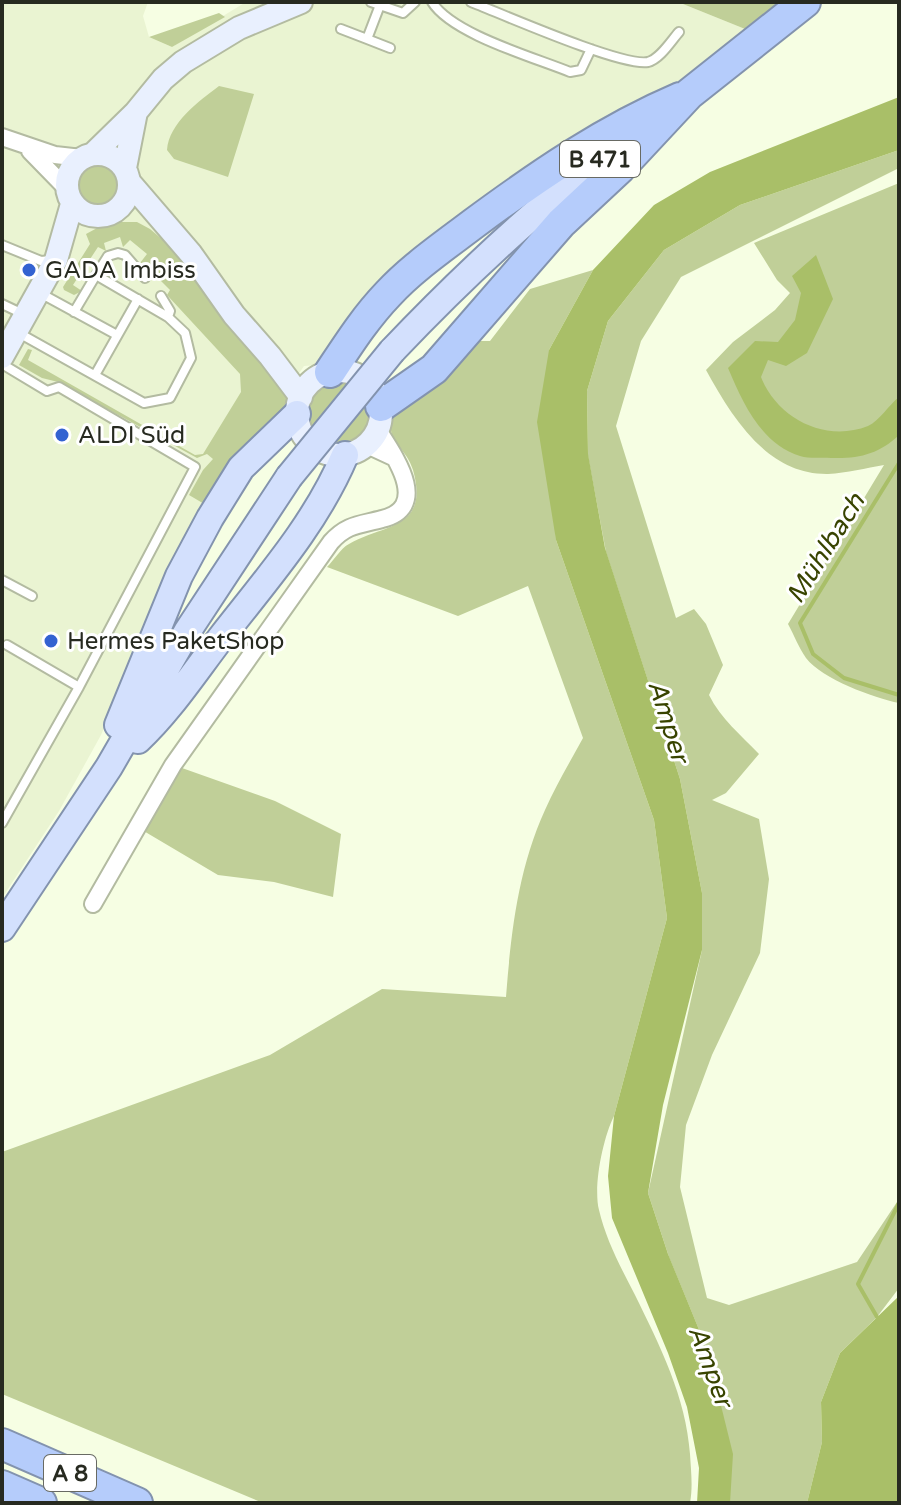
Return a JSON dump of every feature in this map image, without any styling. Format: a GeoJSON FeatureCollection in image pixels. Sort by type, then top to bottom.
{"type":"FeatureCollection","features":[{"type":"Feature","properties":{"kind":"highway","name":"B 471"},"geometry":{"type":"LineString","coordinates":[[689,94],[805,2]]}},
{"type":"Feature","properties":{"kind":"highway"},"geometry":{"type":"LineString","coordinates":[[311,391],[389,292],[459,234],[527,184],[588,145],[643,114],[689,94]]}},
{"type":"Feature","properties":{"kind":"highway"},"geometry":{"type":"LineString","coordinates":[[368,434],[434,369],[561,223],[620,168],[689,94]]}},
{"type":"Feature","properties":{"kind":"highway","name":"A 8"},"geometry":{"type":"LineString","coordinates":[[2,1444],[137,1503]]}},
{"type":"Feature","properties":{"kind":"highway","name":"A 8"},"geometry":{"type":"LineString","coordinates":[[2,1486],[41,1503]]}},
{"type":"Feature","properties":{"kind":"main road","name":"B 471"},"geometry":{"type":"LineString","coordinates":[[2,928],[109,767],[187,632],[289,477],[392,351],[515,230],[602,157],[689,94]]}},
{"type":"Feature","properties":{"kind":"main road"},"geometry":{"type":"LineString","coordinates":[[109,767],[116,728],[179,576],[241,468],[311,391]]}},
{"type":"Feature","properties":{"kind":"main road"},"geometry":{"type":"LineString","coordinates":[[109,767],[148,730],[297,539],[368,434]]}},
{"type":"Feature","properties":{"kind":"street"},"geometry":{"type":"LineString","coordinates":[[2,357],[56,260],[70,196],[70,171],[136,112],[163,79],[209,45],[239,28],[301,2]]}},
{"type":"Feature","properties":{"kind":"street"},"geometry":{"type":"LineString","coordinates":[[26,147],[84,214],[104,216],[121,209],[128,197],[136,112]]}},
{"type":"Feature","properties":{"kind":"street"},"geometry":{"type":"LineString","coordinates":[[2,137],[55,155],[111,156],[191,254],[234,315],[270,356],[311,391]]}},
{"type":"Feature","properties":{"kind":"street"},"geometry":{"type":"LineString","coordinates":[[121,209],[165,222]]}},
{"type":"Feature","properties":{"kind":"street"},"geometry":{"type":"LineString","coordinates":[[56,260],[95,217]]}},
{"type":"Feature","properties":{"kind":"street"},"geometry":{"type":"LineString","coordinates":[[344,371],[369,383],[377,393],[368,434],[331,455],[318,450],[300,428],[311,391],[344,371]]}},
{"type":"Feature","properties":{"kind":"street"},"geometry":{"type":"LineString","coordinates":[[93,904],[173,765],[331,542],[352,525],[389,517],[399,509],[407,489],[405,476],[396,458],[368,434]]}},
{"type":"Feature","properties":{"kind":"lane"},"geometry":{"type":"LineString","coordinates":[[367,39],[375,4],[403,13],[415,2]]}},
{"type":"Feature","properties":{"kind":"lane"},"geometry":{"type":"LineString","coordinates":[[432,2],[444,18],[463,29],[570,72],[581,70],[591,49]]}},
{"type":"Feature","properties":{"kind":"lane"},"geometry":{"type":"LineString","coordinates":[[471,2],[591,49],[641,62],[656,58],[679,32]]}},
{"type":"Feature","properties":{"kind":"lane"},"geometry":{"type":"LineString","coordinates":[[341,29],[390,48]]}},
{"type":"Feature","properties":{"kind":"lane"},"geometry":{"type":"LineString","coordinates":[[2,245],[41,261],[56,260]]}},
{"type":"Feature","properties":{"kind":"lane"},"geometry":{"type":"LineString","coordinates":[[74,312],[108,256],[118,253],[125,255],[145,278]]}},
{"type":"Feature","properties":{"kind":"lane"},"geometry":{"type":"LineString","coordinates":[[2,304],[21,324],[95,375],[144,403],[170,398],[191,358],[185,333],[168,317],[96,275]]}},
{"type":"Feature","properties":{"kind":"lane"},"geometry":{"type":"LineString","coordinates":[[39,293],[117,335]]}},
{"type":"Feature","properties":{"kind":"lane"},"geometry":{"type":"LineString","coordinates":[[161,296],[168,304],[168,317]]}},
{"type":"Feature","properties":{"kind":"lane"},"geometry":{"type":"LineString","coordinates":[[95,375],[138,299]]}},
{"type":"Feature","properties":{"kind":"lane"},"geometry":{"type":"LineString","coordinates":[[2,364],[47,391],[59,387],[195,467],[79,687],[2,823]]}},
{"type":"Feature","properties":{"kind":"lane"},"geometry":{"type":"LineString","coordinates":[[2,580],[32,596]]}},
{"type":"Feature","properties":{"kind":"lane"},"geometry":{"type":"LineString","coordinates":[[6,642],[79,687]]}},
{"type":"Feature","properties":{"kind":"shaded area"},"geometry":{"type":"Polygon","coordinates":[[[2,2],[148,2],[143,16],[149,37],[172,47],[246,2],[678,2],[755,33],[688,74],[642,107],[540,166],[318,365],[304,366],[208,509],[134,658],[101,735],[59,811],[2,898],[2,2]]]}},
{"type":"Feature","properties":{"kind":"shaded area"},"geometry":{"type":"Polygon","coordinates":[[[678,2],[794,2],[755,33],[678,2]]]}},
{"type":"Feature","properties":{"kind":"shaded area"},"geometry":{"type":"Polygon","coordinates":[[[219,13],[225,17],[172,47],[149,37],[219,13]]]}},
{"type":"Feature","properties":{"kind":"shaded area"},"geometry":{"type":"Polygon","coordinates":[[[219,86],[254,94],[228,177],[174,159],[167,150],[179,122],[219,86]]]}},
{"type":"Feature","properties":{"kind":"shaded area"},"geometry":{"type":"Polygon","coordinates":[[[899,150],[899,168],[681,277],[641,341],[616,426],[676,618],[694,609],[706,624],[723,665],[709,695],[725,719],[759,754],[726,793],[712,800],[759,819],[769,879],[760,953],[712,1055],[686,1125],[680,1187],[707,1298],[729,1305],[857,1262],[899,1199],[899,1288],[877,1317],[840,1353],[821,1402],[822,1442],[807,1503],[730,1503],[707,1349],[669,1257],[648,1193],[702,950],[702,893],[680,779],[606,552],[588,456],[587,391],[608,321],[664,250],[740,205],[899,150]]]}},
{"type":"Feature","properties":{"kind":"shaded area"},"geometry":{"type":"Polygon","coordinates":[[[99,162],[116,169],[123,186],[116,203],[99,210],[82,203],[75,186],[82,169],[99,162]]]}},
{"type":"Feature","properties":{"kind":"shaded area"},"geometry":{"type":"Polygon","coordinates":[[[899,183],[899,703],[863,692],[814,666],[806,658],[788,624],[884,465],[828,474],[806,472],[787,465],[769,454],[740,424],[706,370],[790,293],[777,280],[754,243],[899,183]]]}},
{"type":"Feature","properties":{"kind":"shaded area"},"geometry":{"type":"Polygon","coordinates":[[[119,222],[137,222],[176,251],[288,393],[284,415],[211,508],[189,495],[213,459],[207,454],[197,458],[58,382],[42,378],[19,365],[28,349],[32,350],[28,360],[195,455],[203,454],[241,392],[240,374],[167,295],[170,290],[140,263],[147,254],[130,240],[123,247],[120,237],[104,243],[106,251],[98,247],[73,285],[82,291],[74,295],[64,290],[90,244],[86,234],[119,222]]]}},
{"type":"Feature","properties":{"kind":"shaded area"},"geometry":{"type":"Polygon","coordinates":[[[593,270],[549,350],[556,540],[654,820],[667,918],[603,1149],[597,1200],[610,1243],[654,1333],[677,1392],[688,1433],[692,1485],[690,1503],[263,1503],[2,1394],[2,1152],[270,1055],[382,989],[506,997],[513,925],[528,855],[549,801],[583,738],[528,586],[458,616],[327,567],[346,546],[400,522],[409,515],[415,504],[417,490],[413,470],[392,435],[392,419],[397,408],[476,341],[490,341],[530,289],[593,270]]]}},
{"type":"Feature","properties":{"kind":"shaded area"},"geometry":{"type":"Polygon","coordinates":[[[339,381],[352,384],[362,391],[369,401],[372,414],[369,427],[362,437],[352,444],[339,447],[326,444],[316,437],[309,427],[306,414],[309,401],[316,391],[326,384],[339,381]]]}},
{"type":"Feature","properties":{"kind":"shaded area"},"geometry":{"type":"Polygon","coordinates":[[[182,768],[275,801],[341,834],[333,897],[274,882],[218,875],[142,830],[182,768]]]}},
{"type":"Feature","properties":{"kind":"water","name":"Amper"},"geometry":{"type":"Polygon","coordinates":[[[899,97],[899,150],[740,205],[664,250],[608,321],[587,391],[588,454],[605,548],[680,779],[702,893],[702,950],[663,1105],[648,1193],[668,1254],[707,1349],[733,1454],[730,1503],[697,1503],[699,1468],[687,1407],[612,1218],[608,1176],[614,1116],[667,918],[654,820],[556,540],[537,422],[549,350],[593,270],[654,205],[710,172],[899,97]]]}},
{"type":"Feature","properties":{"kind":"water"},"geometry":{"type":"Polygon","coordinates":[[[816,255],[833,299],[807,353],[786,366],[768,360],[761,377],[778,404],[804,423],[819,429],[852,430],[868,426],[899,397],[899,435],[884,447],[860,456],[800,456],[774,442],[755,421],[728,368],[755,341],[778,342],[795,320],[801,293],[792,276],[816,255]]]}},
{"type":"Feature","properties":{"kind":"water"},"geometry":{"type":"Polygon","coordinates":[[[899,1296],[899,1503],[807,1503],[822,1442],[821,1402],[840,1353],[899,1296]]]}},
{"type":"Feature","properties":{"kind":"waterway","name":"Mühlbach"},"geometry":{"type":"LineString","coordinates":[[899,463],[800,623],[813,654],[844,678],[899,695]]}},
{"type":"Feature","properties":{"kind":"waterway","name":"Mühlbach"},"geometry":{"type":"LineString","coordinates":[[877,1317],[858,1284],[899,1203]]}},
{"type":"Feature","properties":{"kind":"place","name":"GADA Imbiss"},"geometry":{"type":"Point","coordinates":[29,270]}},
{"type":"Feature","properties":{"kind":"place","name":"ALDI Süd"},"geometry":{"type":"Point","coordinates":[62,435]}},
{"type":"Feature","properties":{"kind":"place","name":"Hermes PaketShop"},"geometry":{"type":"Point","coordinates":[51,641]}}]}
